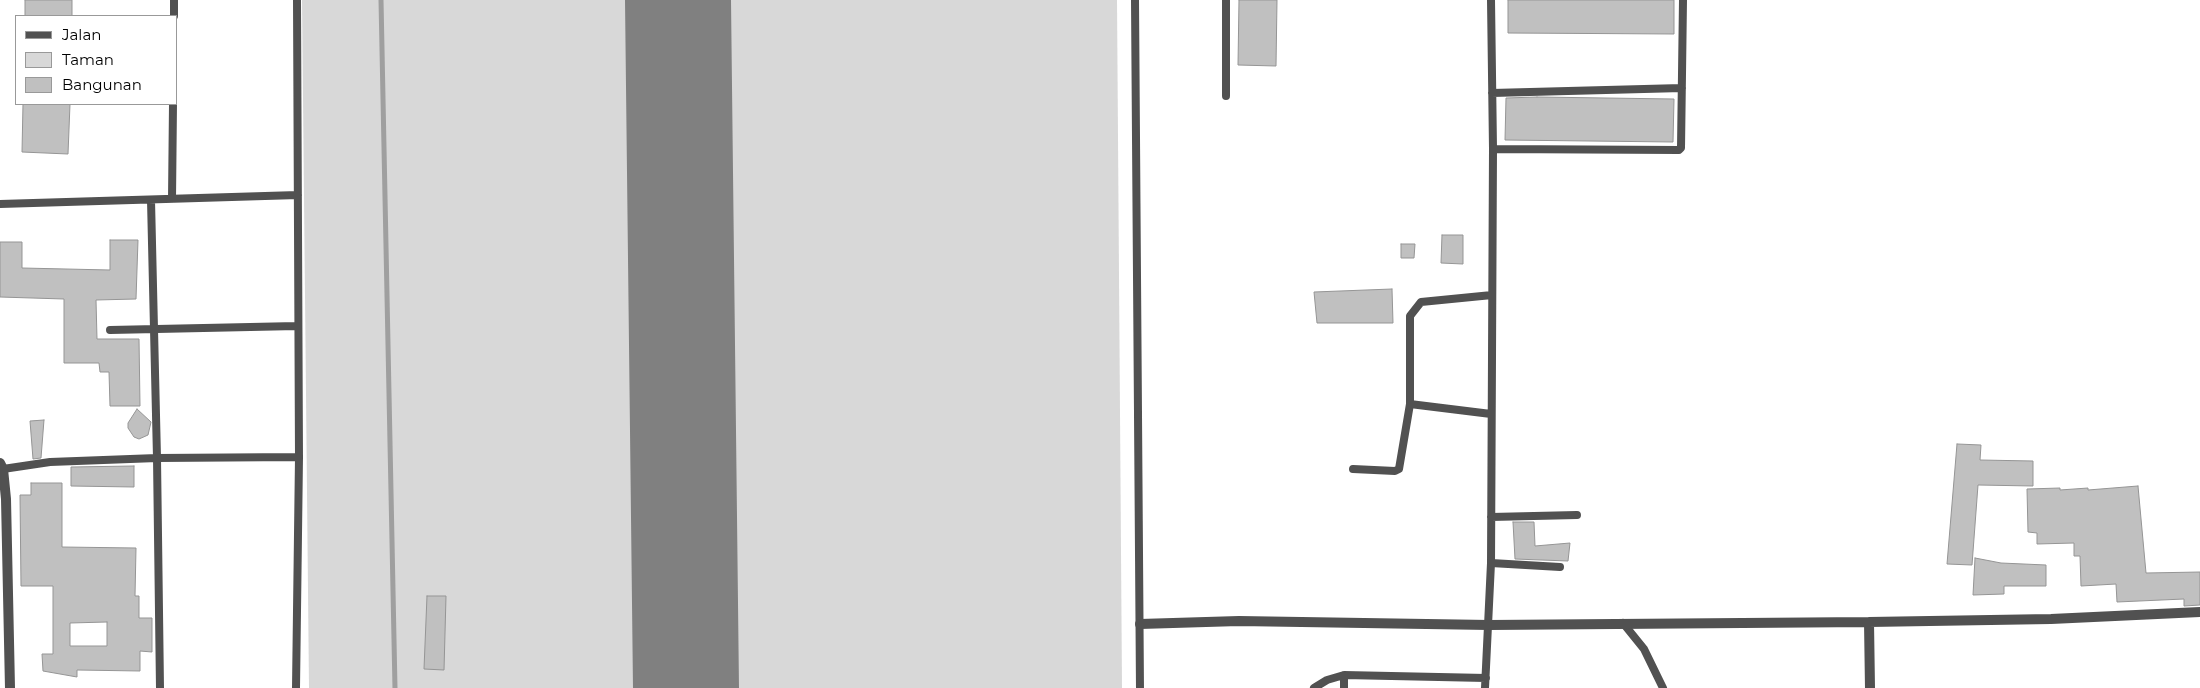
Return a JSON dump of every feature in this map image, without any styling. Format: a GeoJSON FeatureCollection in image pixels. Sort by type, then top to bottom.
{"type":"FeatureCollection","features":[{"type":"Feature","properties":{"kind":"street"},"geometry":{"type":"LineString","coordinates":[[2,466],[10,688]]}},
{"type":"Feature","properties":{"kind":"street"},"geometry":{"type":"LineString","coordinates":[[1140,624],[1239,621],[1489,625],[1869,622],[2051,619],[2200,612]]}},
{"type":"Feature","properties":{"kind":"street"},"geometry":{"type":"LineString","coordinates":[[1869,622],[1870,688]]}},
{"type":"Feature","properties":{"kind":"lane"},"geometry":{"type":"LineString","coordinates":[[174,0],[174,15]]}},
{"type":"Feature","properties":{"kind":"lane"},"geometry":{"type":"LineString","coordinates":[[296,688],[299,457],[296,326],[298,195],[297,0]]}},
{"type":"Feature","properties":{"kind":"lane"},"geometry":{"type":"LineString","coordinates":[[1135,0],[1140,688]]}},
{"type":"Feature","properties":{"kind":"lane"},"geometry":{"type":"LineString","coordinates":[[1226,0],[1226,96]]}},
{"type":"Feature","properties":{"kind":"lane"},"geometry":{"type":"LineString","coordinates":[[1486,688],[1491,563],[1493,149],[1491,0]]}},
{"type":"Feature","properties":{"kind":"lane"},"geometry":{"type":"LineString","coordinates":[[1493,149],[1679,150],[1681,148],[1683,0]]}},
{"type":"Feature","properties":{"kind":"lane"},"geometry":{"type":"LineString","coordinates":[[1492,93],[1682,88]]}},
{"type":"Feature","properties":{"kind":"lane"},"geometry":{"type":"LineString","coordinates":[[172,199],[173,105]]}},
{"type":"Feature","properties":{"kind":"lane"},"geometry":{"type":"LineString","coordinates":[[0,204],[298,195]]}},
{"type":"Feature","properties":{"kind":"lane"},"geometry":{"type":"LineString","coordinates":[[151,200],[160,688]]}},
{"type":"Feature","properties":{"kind":"lane"},"geometry":{"type":"LineString","coordinates":[[1353,469],[1395,471],[1399,469],[1410,404],[1410,316],[1421,302],[1492,294]]}},
{"type":"Feature","properties":{"kind":"lane"},"geometry":{"type":"LineString","coordinates":[[110,330],[296,326]]}},
{"type":"Feature","properties":{"kind":"lane"},"geometry":{"type":"LineString","coordinates":[[1410,404],[1491,414]]}},
{"type":"Feature","properties":{"kind":"lane"},"geometry":{"type":"LineString","coordinates":[[2,466],[50,462],[157,458],[299,457]]}},
{"type":"Feature","properties":{"kind":"lane"},"geometry":{"type":"LineString","coordinates":[[1491,517],[1577,515]]}},
{"type":"Feature","properties":{"kind":"lane"},"geometry":{"type":"LineString","coordinates":[[1491,563],[1560,567]]}},
{"type":"Feature","properties":{"kind":"lane"},"geometry":{"type":"LineString","coordinates":[[1623,623],[1644,649],[1663,688]]}},
{"type":"Feature","properties":{"kind":"lane"},"geometry":{"type":"LineString","coordinates":[[1314,688],[1327,680],[1344,675],[1486,678]]}},
{"type":"Feature","properties":{"kind":"lane"},"geometry":{"type":"LineString","coordinates":[[1344,675],[1344,688]]}},
{"type":"Feature","properties":{"kind":"green space"},"geometry":{"type":"Polygon","coordinates":[[[302,0],[1117,0],[1122,688],[309,688],[302,0]]]}},
{"type":"Feature","properties":{"kind":"building"},"geometry":{"type":"Polygon","coordinates":[[[25,0],[72,0],[72,15],[25,15],[25,0]]]}},
{"type":"Feature","properties":{"kind":"building"},"geometry":{"type":"Polygon","coordinates":[[[1239,0],[1277,0],[1276,66],[1238,65],[1239,0]]]}},
{"type":"Feature","properties":{"kind":"building"},"geometry":{"type":"Polygon","coordinates":[[[1508,0],[1674,0],[1674,34],[1508,33],[1508,0]]]}},
{"type":"Feature","properties":{"kind":"building"},"geometry":{"type":"Polygon","coordinates":[[[1506,98],[1674,99],[1673,142],[1505,140],[1506,98]]]}},
{"type":"Feature","properties":{"kind":"building"},"geometry":{"type":"Polygon","coordinates":[[[23,105],[70,105],[68,154],[22,152],[23,105]]]}},
{"type":"Feature","properties":{"kind":"building"},"geometry":{"type":"Polygon","coordinates":[[[1442,235],[1463,235],[1463,264],[1441,263],[1442,235]]]}},
{"type":"Feature","properties":{"kind":"building"},"geometry":{"type":"Polygon","coordinates":[[[110,240],[138,240],[136,299],[96,300],[97,339],[139,339],[140,406],[110,406],[109,372],[100,372],[99,363],[64,363],[64,299],[0,297],[0,242],[22,242],[22,268],[110,270],[110,240]]]}},
{"type":"Feature","properties":{"kind":"building"},"geometry":{"type":"Polygon","coordinates":[[[1401,244],[1415,244],[1414,258],[1401,258],[1401,244]]]}},
{"type":"Feature","properties":{"kind":"building"},"geometry":{"type":"Polygon","coordinates":[[[1392,289],[1393,323],[1317,323],[1314,292],[1392,289]]]}},
{"type":"Feature","properties":{"kind":"building"},"geometry":{"type":"Polygon","coordinates":[[[137,409],[151,422],[148,435],[139,439],[134,437],[128,428],[128,423],[137,409]]]}},
{"type":"Feature","properties":{"kind":"building"},"geometry":{"type":"Polygon","coordinates":[[[44,420],[41,458],[33,459],[30,421],[44,420]]]}},
{"type":"Feature","properties":{"kind":"building"},"geometry":{"type":"Polygon","coordinates":[[[1957,444],[1981,445],[1980,460],[2033,461],[2033,486],[1978,485],[1972,565],[1947,564],[1957,444]]]}},
{"type":"Feature","properties":{"kind":"building"},"geometry":{"type":"Polygon","coordinates":[[[134,466],[134,487],[71,486],[71,467],[134,466]]]}},
{"type":"Feature","properties":{"kind":"building"},"geometry":{"type":"Polygon","coordinates":[[[31,483],[62,483],[62,547],[136,548],[135,596],[139,596],[139,618],[152,618],[152,652],[140,651],[140,671],[77,670],[77,677],[43,671],[42,654],[53,654],[53,586],[21,586],[20,495],[31,495],[31,483]],[[107,622],[70,623],[70,646],[107,646],[107,622]]]}},
{"type":"Feature","properties":{"kind":"building"},"geometry":{"type":"Polygon","coordinates":[[[2138,486],[2146,573],[2200,572],[2200,605],[2184,606],[2184,599],[2117,602],[2116,584],[2081,586],[2080,556],[2074,556],[2074,543],[2037,544],[2037,533],[2028,532],[2027,489],[2060,488],[2060,490],[2088,488],[2088,490],[2138,486]]]}},
{"type":"Feature","properties":{"kind":"building"},"geometry":{"type":"Polygon","coordinates":[[[1513,522],[1534,522],[1535,546],[1570,543],[1568,561],[1515,559],[1513,522]]]}},
{"type":"Feature","properties":{"kind":"building"},"geometry":{"type":"Polygon","coordinates":[[[1975,558],[2001,563],[2046,565],[2046,586],[2004,586],[2004,594],[1973,595],[1975,558]]]}},
{"type":"Feature","properties":{"kind":"building"},"geometry":{"type":"Polygon","coordinates":[[[427,596],[446,596],[444,670],[424,669],[427,596]]]}},
{"type":"Feature","properties":{"kind":"waterway"},"geometry":{"type":"LineString","coordinates":[[381,0],[395,688]]}},
{"type":"Feature","properties":{"kind":"runway"},"geometry":{"type":"LineString","coordinates":[[678,0],[686,688]]}}]}
